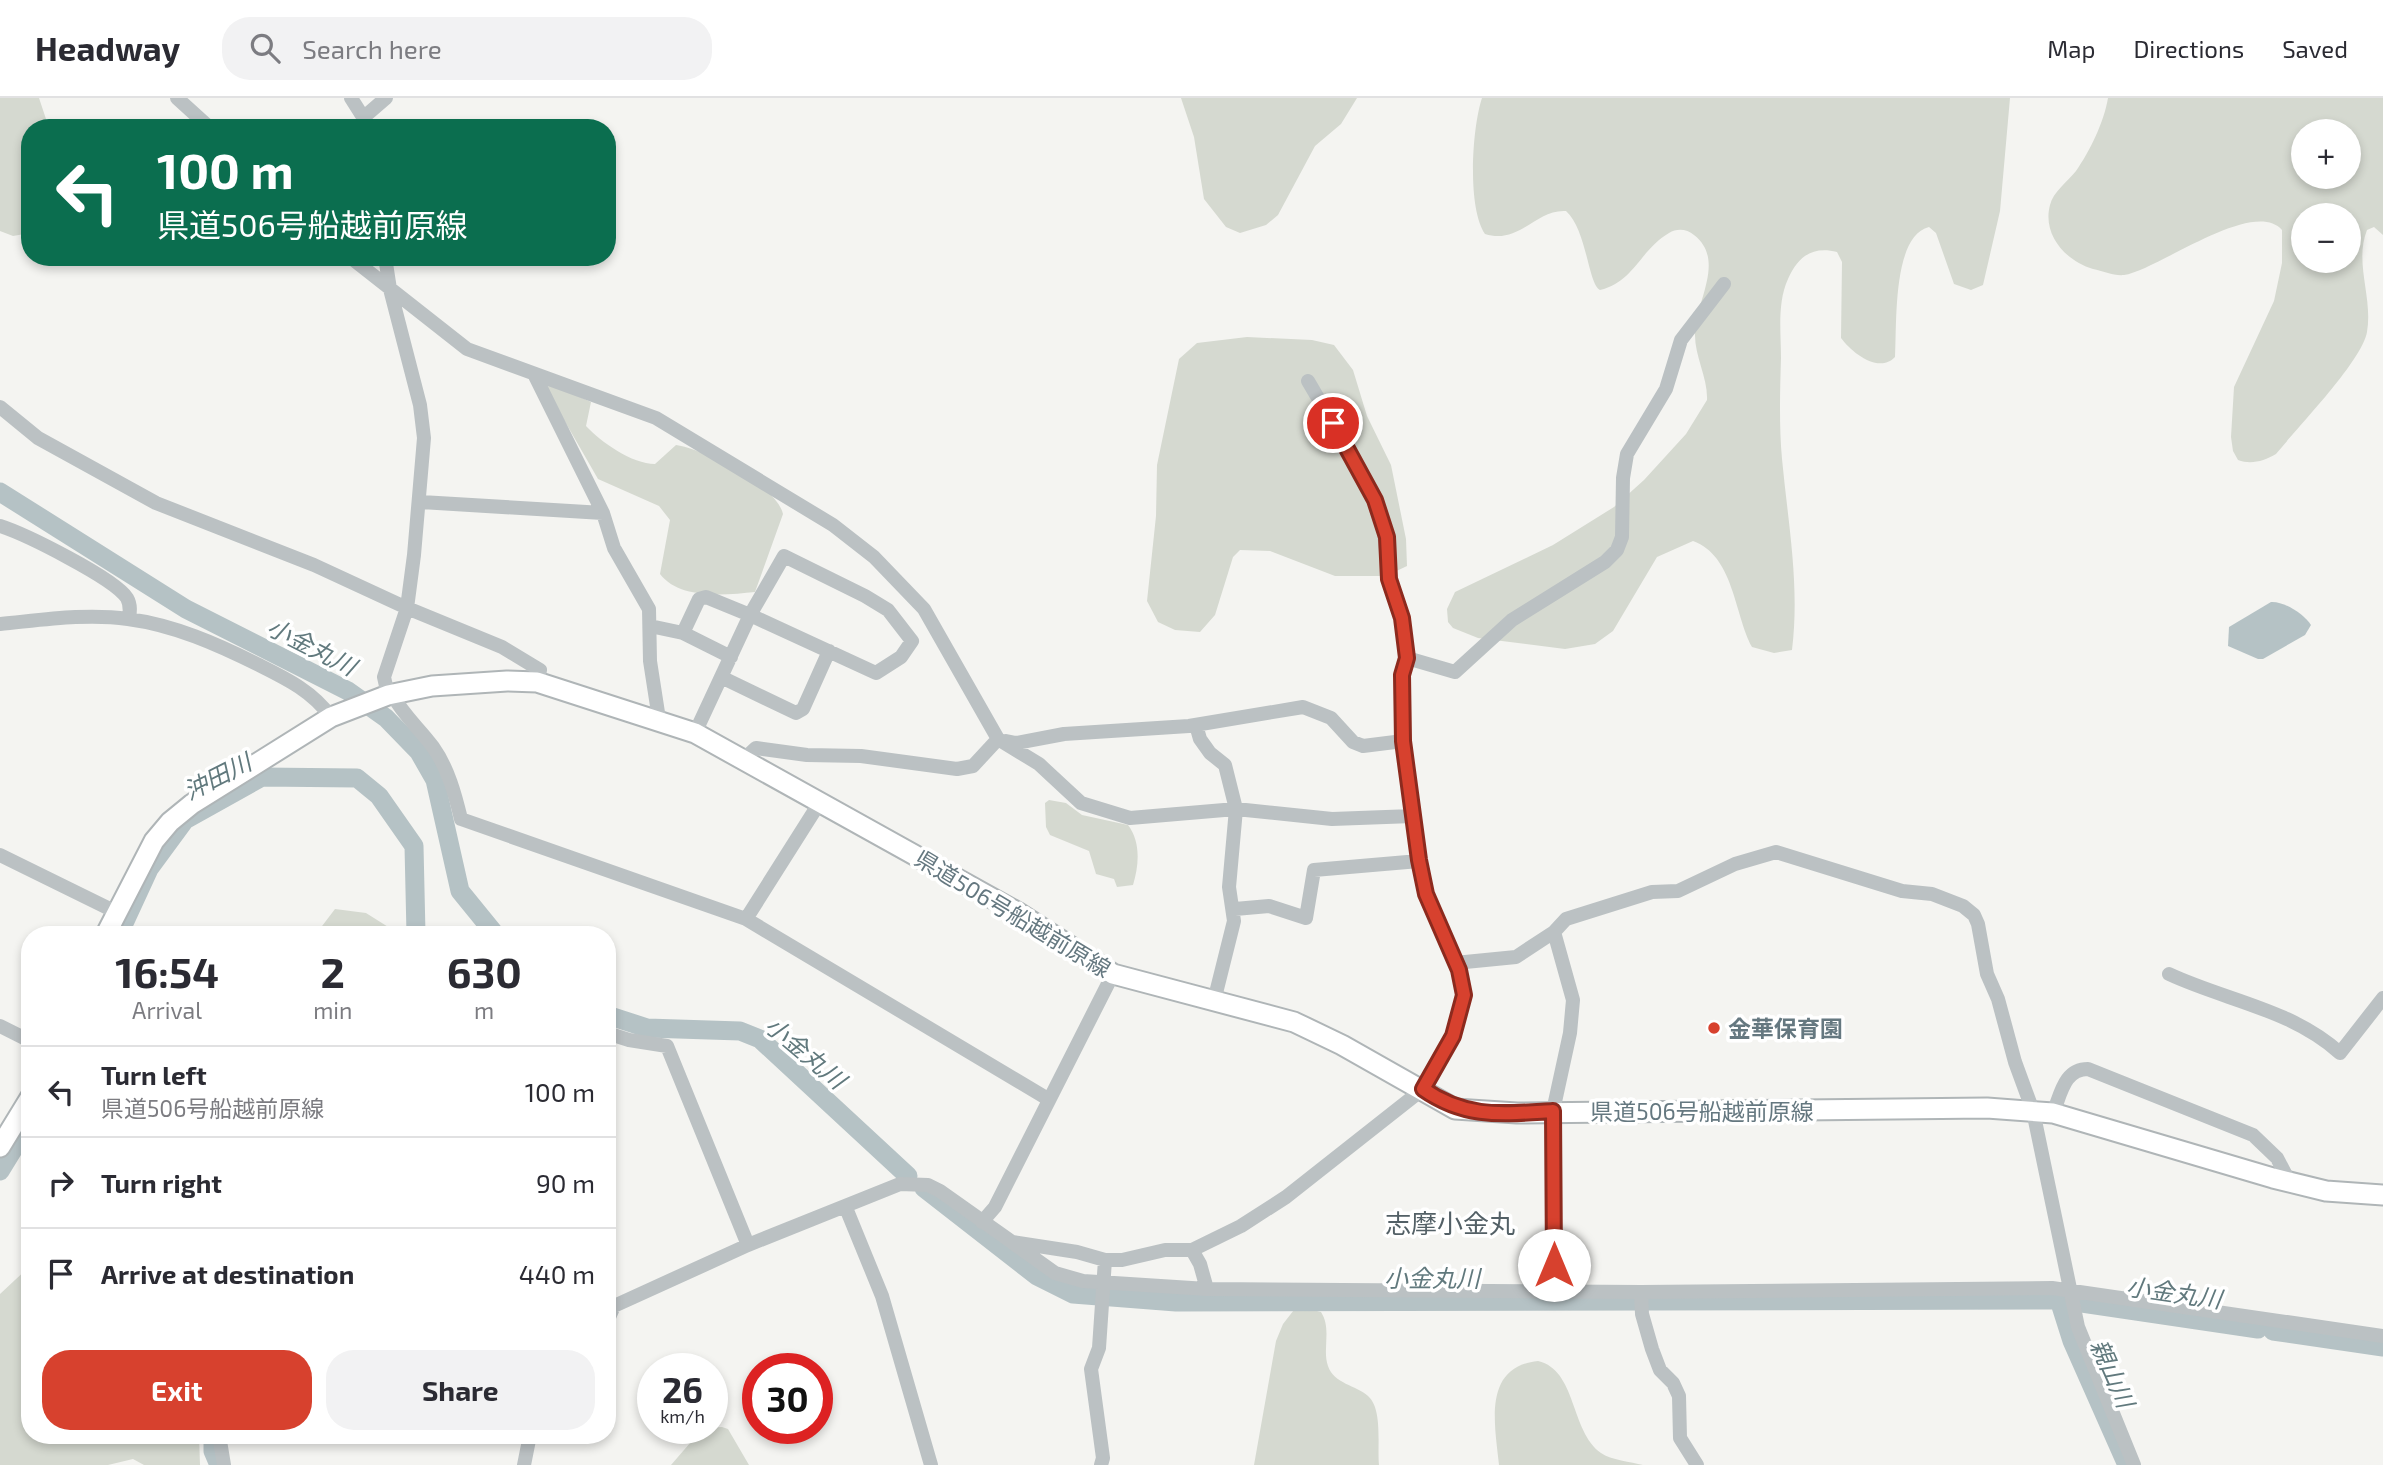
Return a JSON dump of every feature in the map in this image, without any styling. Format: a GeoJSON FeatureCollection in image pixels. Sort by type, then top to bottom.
{"type":"FeatureCollection","features":[{"type":"Feature","properties":{"kind":"main road","name":"県道506号船越前原線"},"geometry":{"type":"LineString","coordinates":[[110,926],[154,841],[170,822],[192,804],[331,717],[390,695],[432,685],[537,682],[659,719],[695,733],[1017,912],[1113,974],[1294,1022],[1423,1089],[1455,1109],[1517,1113],[1987,1108],[2033,1111],[2053,1113],[2326,1191],[2383,1195]]}},
{"type":"Feature","properties":{"kind":"main road"},"geometry":{"type":"LineString","coordinates":[[0,1147],[21,1113]]}},
{"type":"Feature","properties":{"kind":"street"},"geometry":{"type":"LineString","coordinates":[[177,98],[200,119]]}},
{"type":"Feature","properties":{"kind":"street"},"geometry":{"type":"LineString","coordinates":[[351,98],[365,119]]}},
{"type":"Feature","properties":{"kind":"street"},"geometry":{"type":"LineString","coordinates":[[369,119],[386,98]]}},
{"type":"Feature","properties":{"kind":"street"},"geometry":{"type":"LineString","coordinates":[[361,266],[467,349],[534,376],[656,418],[834,524],[882,564],[924,609],[998,739],[1039,764],[1081,803],[1130,818],[1236,809],[1332,819],[1413,817]]}},
{"type":"Feature","properties":{"kind":"street"},"geometry":{"type":"LineString","coordinates":[[386,266],[420,405],[424,438],[421,502],[407,608],[384,677],[390,695],[403,714],[434,748],[447,772],[461,819],[746,919],[1048,1099]]}},
{"type":"Feature","properties":{"kind":"street"},"geometry":{"type":"LineString","coordinates":[[1407,658],[1455,672],[1512,620],[1540,604],[1566,583],[1605,562],[1617,550],[1622,537],[1623,478],[1627,454],[1666,389],[1681,341],[1724,284]]}},
{"type":"Feature","properties":{"kind":"street"},"geometry":{"type":"LineString","coordinates":[[534,376],[603,513],[614,548],[649,609],[650,660],[659,719]]}},
{"type":"Feature","properties":{"kind":"street"},"geometry":{"type":"LineString","coordinates":[[1012,1242],[1077,1252],[1105,1260],[1122,1260],[1165,1250],[1192,1250],[1241,1226],[1286,1197],[1423,1089],[1453,1036],[1464,995],[1455,962],[1426,894],[1419,860],[1403,741],[1402,675],[1407,658],[1402,618],[1389,579],[1387,537],[1362,473],[1308,381]]}},
{"type":"Feature","properties":{"kind":"street"},"geometry":{"type":"LineString","coordinates":[[0,407],[38,438],[156,503],[314,565],[407,608],[502,647],[540,670],[537,682]]}},
{"type":"Feature","properties":{"kind":"street"},"geometry":{"type":"LineString","coordinates":[[421,502],[603,513]]}},
{"type":"Feature","properties":{"kind":"street"},"geometry":{"type":"LineString","coordinates":[[0,526],[41,543],[117,588],[128,599],[129,619]]}},
{"type":"Feature","properties":{"kind":"street"},"geometry":{"type":"LineString","coordinates":[[682,633],[699,599],[706,597],[750,615],[876,673],[901,657],[912,641],[888,610],[784,556],[750,615],[695,733]]}},
{"type":"Feature","properties":{"kind":"street"},"geometry":{"type":"LineString","coordinates":[[0,624],[72,618],[129,619],[195,635],[295,683],[319,701],[331,717]]}},
{"type":"Feature","properties":{"kind":"street"},"geometry":{"type":"LineString","coordinates":[[650,626],[682,633],[731,657]]}},
{"type":"Feature","properties":{"kind":"street"},"geometry":{"type":"LineString","coordinates":[[721,677],[796,713],[803,709],[829,651]]}},
{"type":"Feature","properties":{"kind":"street"},"geometry":{"type":"LineString","coordinates":[[998,739],[1016,743],[1064,734],[1196,725],[1303,707],[1331,718],[1353,742],[1363,746],[1403,741]]}},
{"type":"Feature","properties":{"kind":"street"},"geometry":{"type":"LineString","coordinates":[[1196,725],[1200,739],[1210,753],[1225,765],[1236,809],[1229,887],[1235,909],[1234,922],[1214,1001]]}},
{"type":"Feature","properties":{"kind":"street"},"geometry":{"type":"LineString","coordinates":[[743,761],[756,748],[807,755],[861,756],[957,769],[973,766],[998,739]]}},
{"type":"Feature","properties":{"kind":"street"},"geometry":{"type":"LineString","coordinates":[[746,919],[820,802]]}},
{"type":"Feature","properties":{"kind":"street"},"geometry":{"type":"LineString","coordinates":[[1455,962],[1516,957],[1554,932],[1566,919],[1652,892],[1678,891],[1735,864],[1776,852],[1902,891],[1949,899],[1975,915],[1987,975],[1998,999],[2033,1111],[2078,1327],[2134,1465]]}},
{"type":"Feature","properties":{"kind":"street"},"geometry":{"type":"LineString","coordinates":[[0,855],[116,912]]}},
{"type":"Feature","properties":{"kind":"street"},"geometry":{"type":"LineString","coordinates":[[1235,909],[1269,906],[1306,918],[1314,870],[1419,860]]}},
{"type":"Feature","properties":{"kind":"street"},"geometry":{"type":"LineString","coordinates":[[1554,932],[1554,940],[1573,1000],[1570,1033],[1553,1111],[1554,1291]]}},
{"type":"Feature","properties":{"kind":"street"},"geometry":{"type":"LineString","coordinates":[[982,1222],[995,1207],[1113,974]]}},
{"type":"Feature","properties":{"kind":"street"},"geometry":{"type":"LineString","coordinates":[[2169,974],[2204,991],[2246,1001],[2290,1019],[2340,1053],[2383,998]]}},
{"type":"Feature","properties":{"kind":"street"},"geometry":{"type":"LineString","coordinates":[[0,1026],[21,1036]]}},
{"type":"Feature","properties":{"kind":"street"},"geometry":{"type":"LineString","coordinates":[[616,1036],[667,1046],[748,1245]]}},
{"type":"Feature","properties":{"kind":"street"},"geometry":{"type":"LineString","coordinates":[[2053,1113],[2067,1077],[2074,1071],[2088,1069],[2253,1135],[2277,1158],[2289,1181]]}},
{"type":"Feature","properties":{"kind":"street"},"geometry":{"type":"LineString","coordinates":[[616,1305],[748,1245],[846,1208],[900,1184],[928,1185],[1055,1273],[1104,1282],[1206,1289],[1641,1292],[2052,1288],[2383,1336]]}},
{"type":"Feature","properties":{"kind":"street"},"geometry":{"type":"LineString","coordinates":[[846,1208],[882,1296],[931,1465]]}},
{"type":"Feature","properties":{"kind":"street"},"geometry":{"type":"LineString","coordinates":[[1192,1250],[1200,1264],[1206,1289]]}},
{"type":"Feature","properties":{"kind":"street"},"geometry":{"type":"LineString","coordinates":[[1101,1465],[1103,1458],[1091,1369],[1099,1348],[1105,1260]]}},
{"type":"Feature","properties":{"kind":"street"},"geometry":{"type":"LineString","coordinates":[[1641,1292],[1642,1314],[1661,1370],[1673,1383],[1679,1396],[1681,1438],[1697,1465]]}},
{"type":"Feature","properties":{"kind":"street"},"geometry":{"type":"LineString","coordinates":[[220,1444],[224,1465]]}},
{"type":"Feature","properties":{"kind":"street"},"geometry":{"type":"LineString","coordinates":[[524,1465],[528,1444]]}},
{"type":"Feature","properties":{"kind":"shaded area"},"geometry":{"type":"Polygon","coordinates":[[[0,98],[39,98],[46,119],[21,119],[21,235],[13,236],[0,231],[0,98]]]}},
{"type":"Feature","properties":{"kind":"shaded area"},"geometry":{"type":"Polygon","coordinates":[[[1181,98],[1357,98],[1341,124],[1315,146],[1278,215],[1266,225],[1240,233],[1226,227],[1204,199],[1194,137],[1181,98]]]}},
{"type":"Feature","properties":{"kind":"shaded area"},"geometry":{"type":"Polygon","coordinates":[[[1482,98],[2010,98],[2000,211],[1983,285],[1971,290],[1954,284],[1936,233],[1929,227],[1917,234],[1908,247],[1903,264],[1897,304],[1895,357],[1889,362],[1866,360],[1841,338],[1842,262],[1837,252],[1821,250],[1807,255],[1796,264],[1788,279],[1780,318],[1780,421],[1794,578],[1792,650],[1774,653],[1752,647],[1725,572],[1707,548],[1693,541],[1657,557],[1613,631],[1595,644],[1565,649],[1478,638],[1453,628],[1448,622],[1447,609],[1455,592],[1553,545],[1614,507],[1644,480],[1686,434],[1707,400],[1695,341],[1709,269],[1708,256],[1703,245],[1688,231],[1672,231],[1659,240],[1621,280],[1600,290],[1593,278],[1578,231],[1566,211],[1545,215],[1508,235],[1485,234],[1476,206],[1473,168],[1476,128],[1482,98]]]}},
{"type":"Feature","properties":{"kind":"shaded area"},"geometry":{"type":"Polygon","coordinates":[[[2108,98],[2383,98],[2383,235],[2374,227],[2367,230],[2362,255],[2368,306],[2367,332],[2354,360],[2276,454],[2253,462],[2238,460],[2233,451],[2231,437],[2234,387],[2274,301],[2282,263],[2282,230],[2268,222],[2250,223],[2228,229],[2139,271],[2124,275],[2093,269],[2074,260],[2058,245],[2053,236],[2048,216],[2050,205],[2054,196],[2076,171],[2100,126],[2108,98]]]}},
{"type":"Feature","properties":{"kind":"shaded area"},"geometry":{"type":"Polygon","coordinates":[[[1247,337],[1312,340],[1334,345],[1353,370],[1367,416],[1391,465],[1406,539],[1407,566],[1386,576],[1335,576],[1270,551],[1240,550],[1233,557],[1215,615],[1200,632],[1175,630],[1158,622],[1147,601],[1156,516],[1157,465],[1179,359],[1197,343],[1247,337]]]}},
{"type":"Feature","properties":{"kind":"shaded area"},"geometry":{"type":"Polygon","coordinates":[[[549,383],[591,402],[586,426],[608,445],[627,456],[655,464],[676,445],[688,448],[738,470],[768,492],[783,514],[755,592],[691,592],[679,588],[660,574],[670,520],[659,506],[598,479],[544,385],[549,383]]]}},
{"type":"Feature","properties":{"kind":"shaded area"},"geometry":{"type":"Polygon","coordinates":[[[2271,602],[2288,606],[2304,617],[2311,625],[2305,635],[2263,659],[2228,646],[2229,627],[2271,602]]]}},
{"type":"Feature","properties":{"kind":"shaded area"},"geometry":{"type":"Polygon","coordinates":[[[1049,800],[1066,803],[1082,815],[1128,825],[1138,854],[1133,885],[1117,887],[1114,879],[1096,874],[1089,851],[1050,835],[1046,827],[1045,803],[1049,800]]]}},
{"type":"Feature","properties":{"kind":"shaded area"},"geometry":{"type":"Polygon","coordinates":[[[335,909],[366,913],[387,926],[322,926],[335,909]]]}},
{"type":"Feature","properties":{"kind":"shaded area"},"geometry":{"type":"Polygon","coordinates":[[[21,1274],[21,1444],[199,1444],[200,1465],[144,1465],[133,1459],[108,1465],[0,1465],[0,1294],[21,1274]]]}},
{"type":"Feature","properties":{"kind":"shaded area"},"geometry":{"type":"Polygon","coordinates":[[[1297,1306],[1321,1312],[1326,1325],[1326,1359],[1331,1372],[1340,1381],[1363,1392],[1373,1402],[1378,1419],[1379,1465],[1254,1465],[1276,1341],[1283,1324],[1297,1306]]]}},
{"type":"Feature","properties":{"kind":"shaded area"},"geometry":{"type":"Polygon","coordinates":[[[1538,1361],[1551,1367],[1560,1376],[1584,1431],[1601,1453],[1643,1465],[1499,1465],[1495,1416],[1500,1386],[1508,1374],[1520,1366],[1538,1361]]]}},
{"type":"Feature","properties":{"kind":"shaded area"},"geometry":{"type":"Polygon","coordinates":[[[728,1429],[749,1465],[671,1465],[689,1444],[728,1444],[728,1429]]]}},
{"type":"Feature","properties":{"kind":"waterway","name":"小金丸川"},"geometry":{"type":"LineString","coordinates":[[0,492],[186,609],[348,691],[386,718],[419,752],[435,780],[460,891],[488,926]]}},
{"type":"Feature","properties":{"kind":"waterway","name":"沖田川"},"geometry":{"type":"LineString","coordinates":[[123,926],[149,869],[185,820],[262,777],[357,778],[379,796],[414,846],[416,926]]}},
{"type":"Feature","properties":{"kind":"waterway","name":"小金丸川"},"geometry":{"type":"LineString","coordinates":[[616,1018],[647,1028],[740,1031],[760,1039],[908,1176]]}},
{"type":"Feature","properties":{"kind":"waterway","name":"沖田川"},"geometry":{"type":"LineString","coordinates":[[0,1171],[21,1137]]}},
{"type":"Feature","properties":{"kind":"waterway","name":"小金丸川"},"geometry":{"type":"LineString","coordinates":[[924,1188],[1037,1276],[1073,1294],[1176,1302],[2059,1300],[2072,1341],[2127,1465]]}},
{"type":"Feature","properties":{"kind":"waterway","name":"小金丸川"},"geometry":{"type":"LineString","coordinates":[[2082,1303],[2258,1329]]}},
{"type":"Feature","properties":{"kind":"waterway","name":"小金丸川"},"geometry":{"type":"LineString","coordinates":[[2273,1331],[2383,1347]]}},
{"type":"Feature","properties":{"kind":"waterway"},"geometry":{"type":"LineString","coordinates":[[213,1444],[219,1465]]}},
{"type":"Feature","properties":{"kind":"place","name":"金華保育園"},"geometry":{"type":"Point","coordinates":[1714,1028]}},
{"type":"Feature","properties":{"kind":"district","name":"志摩小金丸"},"geometry":{"type":"Point","coordinates":[1450,1222]}},
{"type":"Feature","properties":{"kind":"route"},"geometry":{"type":"LineString","coordinates":[[1333,423],[1375,500],[1387,537],[1389,579],[1402,618],[1407,658],[1402,675],[1403,741],[1419,860],[1426,894],[1459,970],[1464,995],[1453,1036],[1423,1089],[1455,1109],[1517,1113],[1553,1111],[1554,1265]]}},
{"type":"Feature","properties":{"kind":"water label","name":"親山川"},"geometry":{"type":"Point","coordinates":[2113,1373]}}]}
